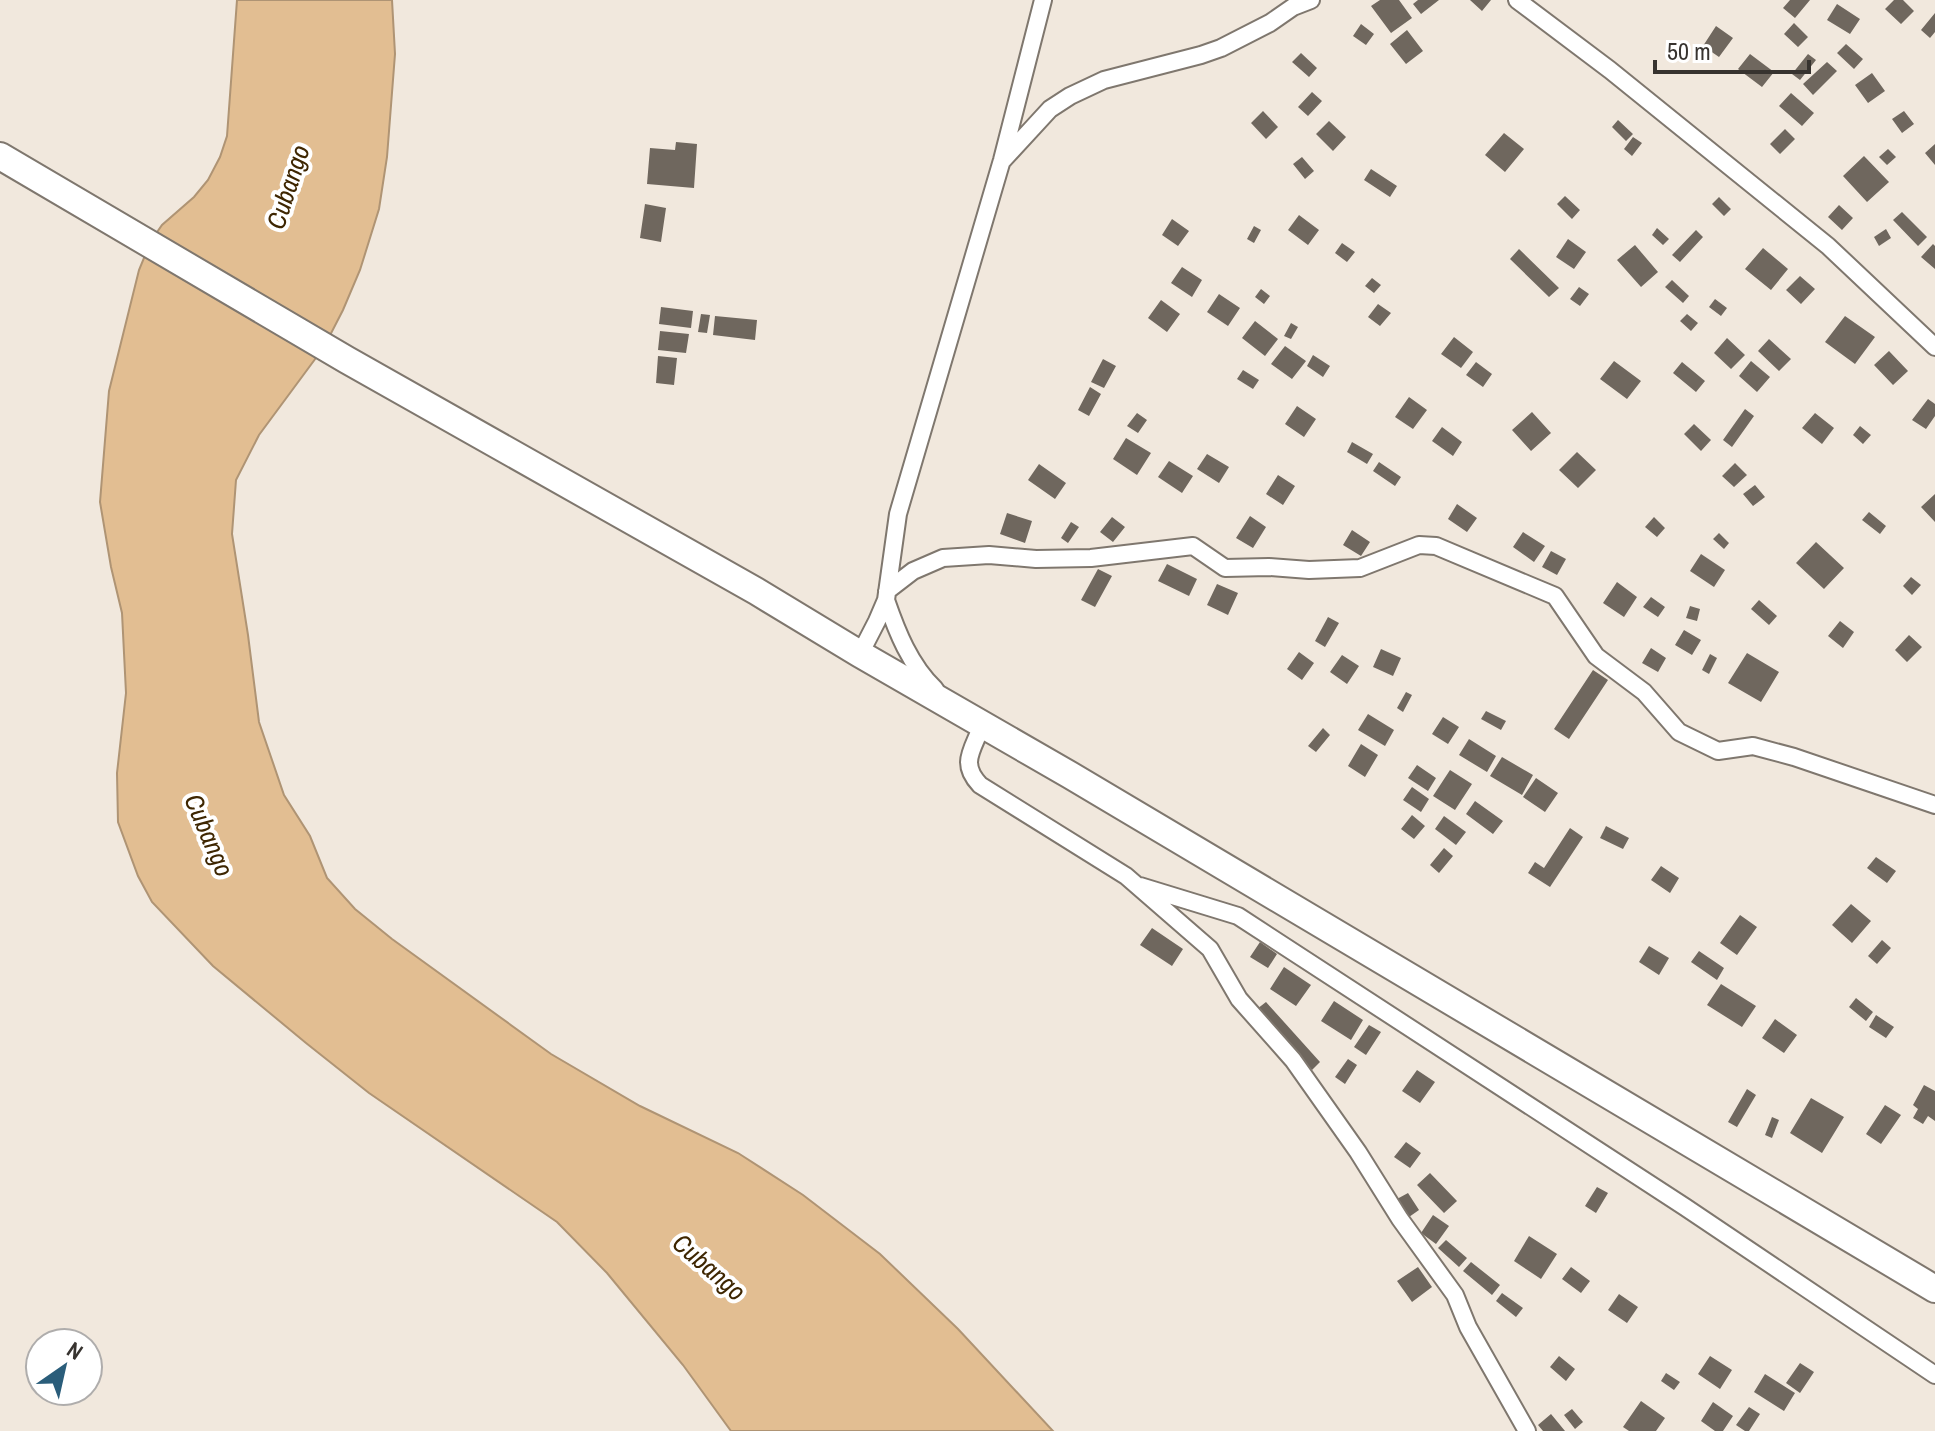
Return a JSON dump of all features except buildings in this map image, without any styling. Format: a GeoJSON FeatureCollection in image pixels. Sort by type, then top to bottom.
{"type":"FeatureCollection","features":[{"type":"Feature","properties":{"kind":"main road"},"geometry":{"type":"LineString","coordinates":[[0,156],[347,360],[756,591],[1935,1289]]}},
{"type":"Feature","properties":{"kind":"street"},"geometry":{"type":"LineString","coordinates":[[860,654],[886,596],[898,514],[1002,160],[1043,0]]}},
{"type":"Feature","properties":{"kind":"street"},"geometry":{"type":"LineString","coordinates":[[1002,160],[1050,109],[1070,96],[1104,80],[1221,48],[1311,0]]}},
{"type":"Feature","properties":{"kind":"street"},"geometry":{"type":"LineString","coordinates":[[1517,0],[1610,70],[1828,246],[1935,347]]}},
{"type":"Feature","properties":{"kind":"street"},"geometry":{"type":"LineString","coordinates":[[886,596],[913,571],[943,558],[989,555],[1036,559],[1091,558],[1193,546],[1225,568],[1339,569],[1360,568],[1419,545],[1436,546],[1555,596],[1596,656],[1644,692],[1679,732],[1718,751],[1753,746],[1935,805]]}},
{"type":"Feature","properties":{"kind":"street"},"geometry":{"type":"LineString","coordinates":[[886,596],[897,632],[923,677],[958,711]]}},
{"type":"Feature","properties":{"kind":"street"},"geometry":{"type":"LineString","coordinates":[[982,725],[968,762],[972,777],[980,785],[1140,886],[1210,949],[1239,999],[1293,1060],[1455,1295],[1468,1327],[1527,1431]]}},
{"type":"Feature","properties":{"kind":"street"},"geometry":{"type":"LineString","coordinates":[[1140,886],[1238,916],[1672,1198],[1935,1375]]}},
{"type":"Feature","properties":{"kind":"water","name":"Cubango"},"geometry":{"type":"Polygon","coordinates":[[[237,0],[392,0],[395,54],[387,157],[379,209],[360,270],[324,347],[259,435],[236,480],[232,534],[259,722],[284,795],[310,836],[327,878],[355,909],[392,939],[551,1054],[640,1106],[738,1153],[803,1195],[880,1254],[958,1329],[1053,1431],[731,1431],[683,1365],[607,1273],[557,1222],[369,1093],[213,966],[152,902],[138,876],[118,822],[117,773],[126,693],[122,613],[100,502],[109,391],[139,270],[151,241],[162,225],[208,180],[227,136],[237,0]]]}}]}
